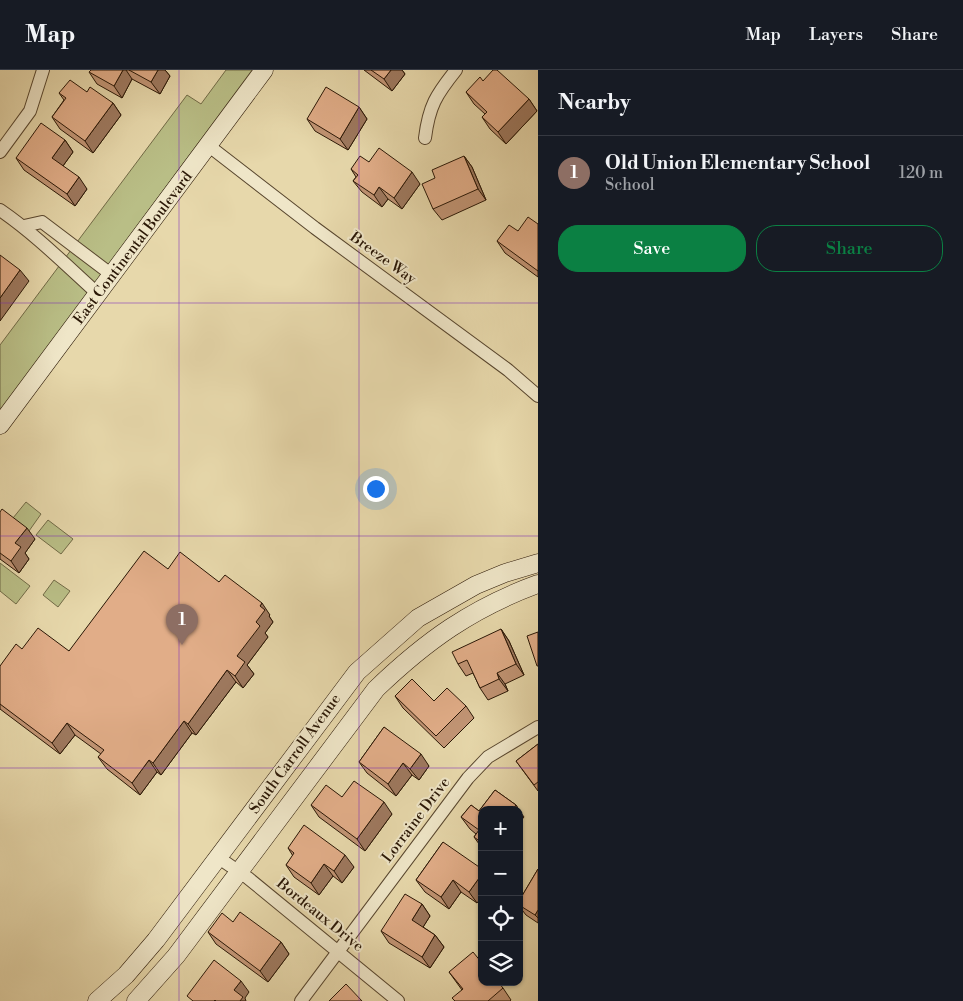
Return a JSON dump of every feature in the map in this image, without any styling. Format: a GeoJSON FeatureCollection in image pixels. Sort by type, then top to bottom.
{"type":"FeatureCollection","features":[{"type":"Feature","properties":{"kind":"main road","name":"East Continental Boulevard"},"geometry":{"type":"LineString","coordinates":[[0,425],[264,70]]}},
{"type":"Feature","properties":{"kind":"main road","name":"South Carroll Avenue"},"geometry":{"type":"LineString","coordinates":[[97,1001],[126,976],[219,858],[357,672],[389,641],[418,618],[450,598],[505,573],[538,563]]}},
{"type":"Feature","properties":{"kind":"main road","name":"South Carroll Avenue"},"geometry":{"type":"LineString","coordinates":[[136,1001],[176,956],[364,704],[406,660],[456,622],[538,584]]}},
{"type":"Feature","properties":{"kind":"street"},"geometry":{"type":"LineString","coordinates":[[0,152],[30,112],[43,70]]}},
{"type":"Feature","properties":{"kind":"street"},"geometry":{"type":"LineString","coordinates":[[425,138],[428,112],[442,88],[456,70]]}},
{"type":"Feature","properties":{"kind":"street","name":"Breeze Way"},"geometry":{"type":"LineString","coordinates":[[209,146],[315,228],[508,370],[538,396]]}},
{"type":"Feature","properties":{"kind":"street"},"geometry":{"type":"LineString","coordinates":[[0,210],[24,226],[38,242],[98,294]]}},
{"type":"Feature","properties":{"kind":"street"},"geometry":{"type":"LineString","coordinates":[[24,226],[42,222],[112,275]]}},
{"type":"Feature","properties":{"kind":"street","name":"Lorraine Drive"},"geometry":{"type":"LineString","coordinates":[[301,1001],[468,778],[488,758],[538,727]]}},
{"type":"Feature","properties":{"kind":"street","name":"Bordeaux Drive"},"geometry":{"type":"LineString","coordinates":[[219,858],[238,871],[398,1001]]}},
{"type":"Feature","properties":{"kind":"green space"},"geometry":{"type":"Polygon","coordinates":[[[226,70],[252,70],[0,412],[0,345],[187,95],[201,104],[226,70]]]}},
{"type":"Feature","properties":{"kind":"green space"},"geometry":{"type":"Polygon","coordinates":[[[26,502],[41,514],[29,531],[13,518],[26,502]]]}},
{"type":"Feature","properties":{"kind":"green space"},"geometry":{"type":"Polygon","coordinates":[[[48,520],[73,539],[61,554],[36,535],[48,520]]]}},
{"type":"Feature","properties":{"kind":"green space"},"geometry":{"type":"Polygon","coordinates":[[[0,563],[30,586],[16,604],[0,591],[0,563]]]}},
{"type":"Feature","properties":{"kind":"green space"},"geometry":{"type":"Polygon","coordinates":[[[54,580],[70,591],[58,607],[43,595],[54,580]]]}},
{"type":"Feature","properties":{"kind":"building"},"geometry":{"type":"Polygon","coordinates":[[[91,70],[123,70],[114,86],[89,72],[91,70]]]}},
{"type":"Feature","properties":{"kind":"building"},"geometry":{"type":"Polygon","coordinates":[[[129,70],[158,70],[151,82],[129,70]]]}},
{"type":"Feature","properties":{"kind":"building"},"geometry":{"type":"Polygon","coordinates":[[[371,70],[391,70],[384,79],[371,70]]]}},
{"type":"Feature","properties":{"kind":"building"},"geometry":{"type":"Polygon","coordinates":[[[493,70],[497,70],[529,99],[498,132],[482,117],[487,112],[466,92],[480,77],[483,81],[493,70]]]}},
{"type":"Feature","properties":{"kind":"building"},"geometry":{"type":"Polygon","coordinates":[[[70,80],[87,92],[90,87],[113,103],[85,141],[52,117],[66,98],[59,93],[70,80]]]}},
{"type":"Feature","properties":{"kind":"building"},"geometry":{"type":"Polygon","coordinates":[[[326,87],[359,107],[340,139],[307,119],[326,87]]]}},
{"type":"Feature","properties":{"kind":"building"},"geometry":{"type":"Polygon","coordinates":[[[41,123],[65,140],[52,158],[79,177],[67,194],[16,158],[41,123]]]}},
{"type":"Feature","properties":{"kind":"building"},"geometry":{"type":"Polygon","coordinates":[[[379,148],[412,172],[394,198],[379,187],[374,195],[353,181],[358,175],[351,169],[360,156],[369,162],[379,148]]]}},
{"type":"Feature","properties":{"kind":"building"},"geometry":{"type":"Polygon","coordinates":[[[464,156],[478,189],[433,209],[422,184],[435,178],[432,170],[464,156]]]}},
{"type":"Feature","properties":{"kind":"building"},"geometry":{"type":"Polygon","coordinates":[[[528,217],[538,224],[538,271],[497,241],[509,225],[518,231],[528,217]]]}},
{"type":"Feature","properties":{"kind":"building"},"geometry":{"type":"Polygon","coordinates":[[[0,255],[20,270],[0,298],[0,255]]]}},
{"type":"Feature","properties":{"kind":"building"},"geometry":{"type":"Polygon","coordinates":[[[2,509],[27,528],[15,543],[21,547],[11,561],[0,553],[0,512],[2,509]]]}},
{"type":"Feature","properties":{"kind":"building"},"geometry":{"type":"Polygon","coordinates":[[[144,551],[168,569],[180,552],[219,582],[225,575],[262,603],[260,606],[265,610],[256,622],[260,626],[237,656],[245,662],[235,676],[227,670],[188,724],[184,721],[153,763],[149,760],[132,783],[98,757],[104,750],[67,723],[52,743],[0,704],[0,666],[16,644],[22,649],[38,628],[69,651],[144,551]]]}},
{"type":"Feature","properties":{"kind":"building"},"geometry":{"type":"Polygon","coordinates":[[[501,629],[516,664],[497,673],[499,679],[480,688],[467,660],[458,664],[452,652],[501,629]]]}},
{"type":"Feature","properties":{"kind":"building"},"geometry":{"type":"Polygon","coordinates":[[[538,632],[538,666],[537,666],[527,636],[538,632]]]}},
{"type":"Feature","properties":{"kind":"building"},"geometry":{"type":"Polygon","coordinates":[[[412,679],[434,701],[447,688],[466,706],[436,736],[395,696],[412,679]]]}},
{"type":"Feature","properties":{"kind":"building"},"geometry":{"type":"Polygon","coordinates":[[[384,727],[421,754],[410,769],[403,763],[388,784],[359,762],[384,727]]]}},
{"type":"Feature","properties":{"kind":"building"},"geometry":{"type":"Polygon","coordinates":[[[538,744],[538,782],[534,785],[516,761],[538,744]]]}},
{"type":"Feature","properties":{"kind":"building"},"geometry":{"type":"Polygon","coordinates":[[[354,781],[384,802],[357,839],[311,805],[326,785],[342,797],[354,781]]]}},
{"type":"Feature","properties":{"kind":"building"},"geometry":{"type":"Polygon","coordinates":[[[495,790],[516,805],[515,806],[483,806],[495,790]]]}},
{"type":"Feature","properties":{"kind":"building"},"geometry":{"type":"Polygon","coordinates":[[[471,805],[478,810],[478,829],[461,817],[471,805]]]}},
{"type":"Feature","properties":{"kind":"building"},"geometry":{"type":"Polygon","coordinates":[[[304,825],[345,855],[334,871],[324,864],[311,883],[286,865],[294,853],[288,848],[304,825]]]}},
{"type":"Feature","properties":{"kind":"building"},"geometry":{"type":"Polygon","coordinates":[[[478,831],[478,840],[474,837],[478,831]]]}},
{"type":"Feature","properties":{"kind":"building"},"geometry":{"type":"Polygon","coordinates":[[[443,842],[478,866],[478,880],[469,892],[453,880],[441,897],[416,880],[443,842]]]}},
{"type":"Feature","properties":{"kind":"building"},"geometry":{"type":"Polygon","coordinates":[[[538,869],[538,910],[535,915],[523,908],[523,894],[538,869]]]}},
{"type":"Feature","properties":{"kind":"building"},"geometry":{"type":"Polygon","coordinates":[[[405,894],[422,904],[412,920],[435,935],[422,957],[381,931],[405,894]]]}},
{"type":"Feature","properties":{"kind":"building"},"geometry":{"type":"Polygon","coordinates":[[[240,912],[281,942],[260,971],[208,932],[222,913],[233,922],[240,912]]]}},
{"type":"Feature","properties":{"kind":"building"},"geometry":{"type":"Polygon","coordinates":[[[473,952],[478,958],[478,986],[501,986],[503,988],[488,1001],[455,1001],[452,998],[463,989],[449,972],[473,952]]]}},
{"type":"Feature","properties":{"kind":"building"},"geometry":{"type":"Polygon","coordinates":[[[214,960],[241,981],[234,990],[243,997],[240,1001],[193,1001],[187,996],[214,960]]]}},
{"type":"Feature","properties":{"kind":"building"},"geometry":{"type":"Polygon","coordinates":[[[346,984],[362,1001],[329,1001],[346,984]]]}},
{"type":"Feature","properties":{"kind":"place","name":"Old Union Elementary School"},"geometry":{"type":"Point","coordinates":[182,645]}}]}
